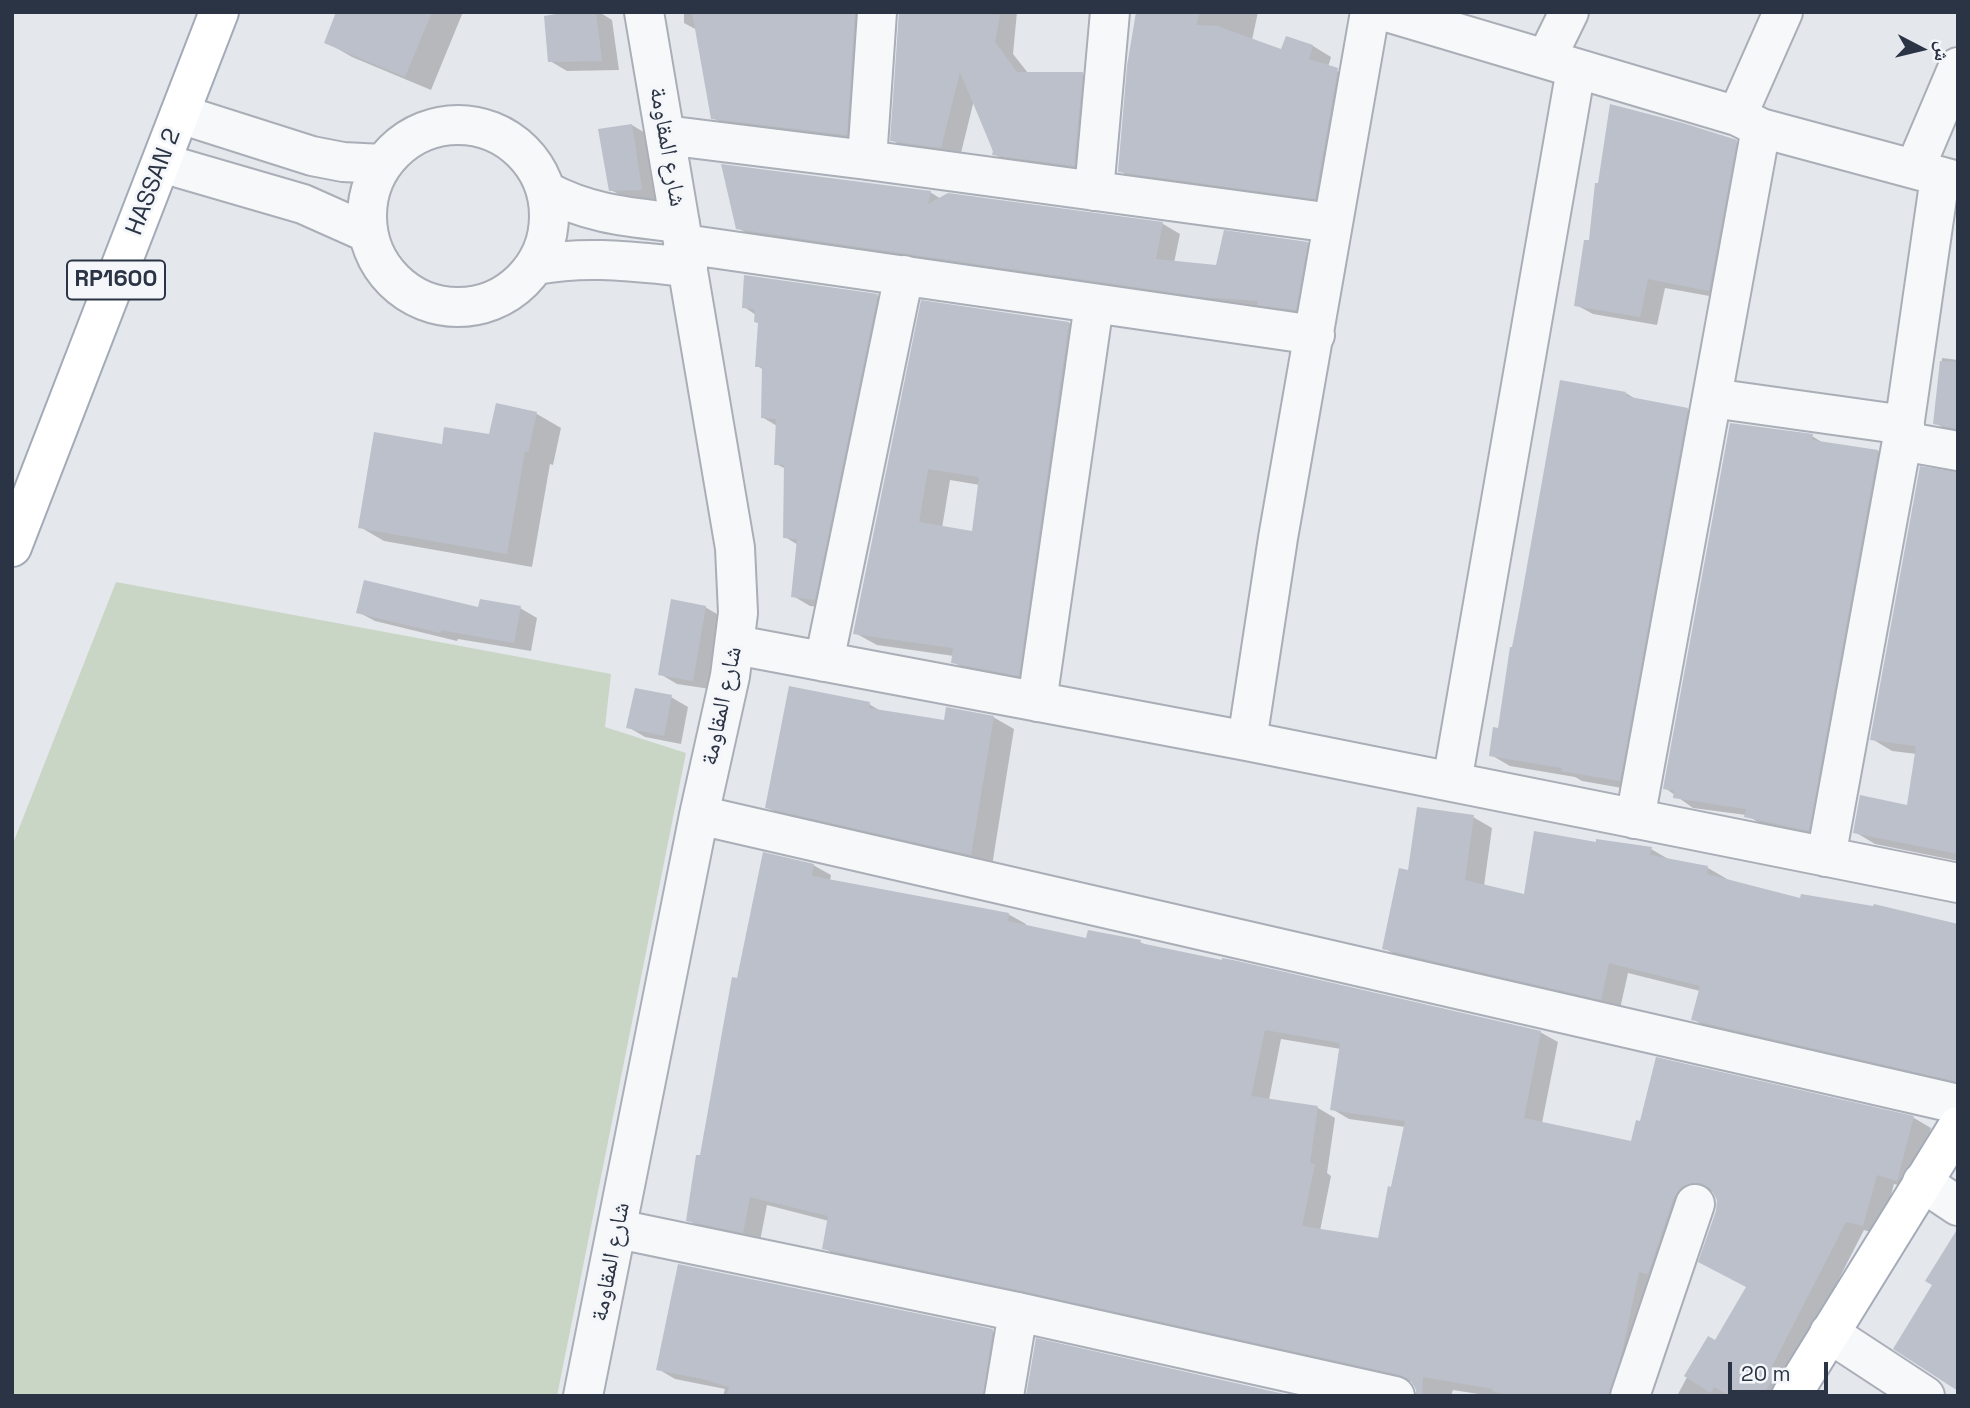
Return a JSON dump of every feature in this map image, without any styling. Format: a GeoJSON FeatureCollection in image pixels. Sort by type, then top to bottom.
{"type":"FeatureCollection","features":[{"type":"Feature","properties":{"kind":"main road","name":"HASSAN 2"},"geometry":{"type":"LineString","coordinates":[[12,547],[219,12]]}},
{"type":"Feature","properties":{"kind":"main road"},"geometry":{"type":"LineString","coordinates":[[1791,1396],[1958,1126]]}},
{"type":"Feature","properties":{"kind":"street","name":"شارع المقاومة"},"geometry":{"type":"LineString","coordinates":[[583,1396],[699,815],[736,645],[738,580],[735,548],[644,12]]}},
{"type":"Feature","properties":{"kind":"street"},"geometry":{"type":"LineString","coordinates":[[867,160],[877,12]]}},
{"type":"Feature","properties":{"kind":"street"},"geometry":{"type":"LineString","coordinates":[[1094,191],[1110,12]]}},
{"type":"Feature","properties":{"kind":"street"},"geometry":{"type":"LineString","coordinates":[[1247,741],[1278,538],[1370,12]]}},
{"type":"Feature","properties":{"kind":"street"},"geometry":{"type":"LineString","coordinates":[[1387,12],[1749,122],[1938,175]]}},
{"type":"Feature","properties":{"kind":"street"},"geometry":{"type":"LineString","coordinates":[[1452,782],[1569,12]]}},
{"type":"Feature","properties":{"kind":"street"},"geometry":{"type":"LineString","coordinates":[[1636,818],[1712,398],[1749,122],[1783,12]]}},
{"type":"Feature","properties":{"kind":"street"},"geometry":{"type":"LineString","coordinates":[[1826,857],[1903,433],[1938,175],[1958,67]]}},
{"type":"Feature","properties":{"kind":"street"},"geometry":{"type":"LineString","coordinates":[[180,114],[312,156],[343,162],[383,164]]}},
{"type":"Feature","properties":{"kind":"street"},"geometry":{"type":"LineString","coordinates":[[458,124],[488,129],[513,143],[534,164],[547,191],[550,216],[546,242],[536,265],[518,285],[495,300],[468,307],[441,306],[415,297],[394,281],[377,259],[368,233],[367,209],[372,186],[383,164],[403,143],[429,129],[458,124]]}},
{"type":"Feature","properties":{"kind":"street"},"geometry":{"type":"LineString","coordinates":[[665,135],[1332,223]]}},
{"type":"Feature","properties":{"kind":"street"},"geometry":{"type":"LineString","coordinates":[[162,163],[303,204],[368,233]]}},
{"type":"Feature","properties":{"kind":"street"},"geometry":{"type":"LineString","coordinates":[[547,191],[570,204],[684,245],[1315,335]]}},
{"type":"Feature","properties":{"kind":"street"},"geometry":{"type":"LineString","coordinates":[[536,265],[684,245]]}},
{"type":"Feature","properties":{"kind":"street"},"geometry":{"type":"LineString","coordinates":[[824,662],[904,275]]}},
{"type":"Feature","properties":{"kind":"street"},"geometry":{"type":"LineString","coordinates":[[1037,702],[1094,304]]}},
{"type":"Feature","properties":{"kind":"street"},"geometry":{"type":"LineString","coordinates":[[1712,398],[1903,433],[1958,451]]}},
{"type":"Feature","properties":{"kind":"street"},"geometry":{"type":"LineString","coordinates":[[736,645],[1247,741],[1958,883]]}},
{"type":"Feature","properties":{"kind":"street"},"geometry":{"type":"LineString","coordinates":[[699,815],[1958,1104]]}},
{"type":"Feature","properties":{"kind":"street"},"geometry":{"type":"LineString","coordinates":[[1922,1182],[1958,1206]]}},
{"type":"Feature","properties":{"kind":"street"},"geometry":{"type":"LineString","coordinates":[[1630,1396],[1695,1204]]}},
{"type":"Feature","properties":{"kind":"street"},"geometry":{"type":"LineString","coordinates":[[618,1229],[1018,1312],[1395,1396]]}},
{"type":"Feature","properties":{"kind":"street"},"geometry":{"type":"LineString","coordinates":[[1003,1396],[1018,1312]]}},
{"type":"Feature","properties":{"kind":"street"},"geometry":{"type":"LineString","coordinates":[[1829,1333],[1926,1396]]}},
{"type":"Feature","properties":{"kind":"green space"},"geometry":{"type":"Polygon","coordinates":[[[116,582],[611,674],[605,727],[686,753],[557,1396],[12,1396],[12,846],[116,582]]]}},
{"type":"Feature","properties":{"kind":"building"},"geometry":{"type":"Polygon","coordinates":[[[336,12],[432,12],[405,77],[324,43],[336,12]]]}},
{"type":"Feature","properties":{"kind":"building"},"geometry":{"type":"Polygon","coordinates":[[[568,12],[596,12],[602,61],[548,62],[544,16],[568,12]]]}},
{"type":"Feature","properties":{"kind":"building"},"geometry":{"type":"Polygon","coordinates":[[[692,12],[855,12],[847,135],[711,119],[692,12]]]}},
{"type":"Feature","properties":{"kind":"building"},"geometry":{"type":"Polygon","coordinates":[[[899,12],[1000,15],[995,42],[1017,72],[1083,72],[1074,166],[992,155],[993,151],[960,72],[941,148],[890,141],[899,12]]]}},
{"type":"Feature","properties":{"kind":"building"},"geometry":{"type":"Polygon","coordinates":[[[1136,12],[1200,12],[1196,25],[1217,26],[1281,49],[1286,36],[1313,45],[1309,59],[1338,68],[1315,199],[1118,172],[1127,66],[1136,12]]]}},
{"type":"Feature","properties":{"kind":"building"},"geometry":{"type":"Polygon","coordinates":[[[1610,104],[1737,140],[1709,291],[1648,279],[1640,317],[1574,306],[1584,240],[1589,240],[1595,183],[1598,183],[1610,104]]]}},
{"type":"Feature","properties":{"kind":"building"},"geometry":{"type":"Polygon","coordinates":[[[632,124],[642,190],[609,191],[598,129],[632,124]]]}},
{"type":"Feature","properties":{"kind":"building"},"geometry":{"type":"Polygon","coordinates":[[[721,164],[931,191],[928,204],[948,193],[1163,222],[1156,259],[1216,265],[1224,230],[1308,242],[1296,310],[1257,305],[1258,301],[1203,297],[736,229],[721,164]]]}},
{"type":"Feature","properties":{"kind":"building"},"geometry":{"type":"Polygon","coordinates":[[[744,275],[878,294],[815,600],[791,597],[797,539],[783,538],[784,465],[774,465],[776,419],[761,418],[762,367],[755,367],[758,323],[754,322],[755,309],[742,308],[744,275]]]}},
{"type":"Feature","properties":{"kind":"building"},"geometry":{"type":"Polygon","coordinates":[[[921,300],[1069,322],[1019,676],[951,663],[953,648],[853,634],[921,300]],[[928,469],[919,522],[972,531],[979,477],[928,469]]]}},
{"type":"Feature","properties":{"kind":"building"},"geometry":{"type":"Polygon","coordinates":[[[1940,361],[1958,362],[1958,429],[1933,424],[1940,361]]]}},
{"type":"Feature","properties":{"kind":"building"},"geometry":{"type":"Polygon","coordinates":[[[1560,380],[1626,392],[1625,396],[1688,408],[1620,781],[1489,756],[1493,727],[1498,728],[1510,647],[1519,611],[1560,380]]]}},
{"type":"Feature","properties":{"kind":"building"},"geometry":{"type":"Polygon","coordinates":[[[496,403],[537,412],[528,452],[525,451],[507,554],[358,528],[374,432],[442,444],[444,427],[489,434],[496,403]]]}},
{"type":"Feature","properties":{"kind":"building"},"geometry":{"type":"Polygon","coordinates":[[[1730,423],[1813,434],[1812,440],[1878,450],[1809,831],[1744,817],[1746,809],[1673,798],[1674,791],[1663,789],[1730,423]]]}},
{"type":"Feature","properties":{"kind":"building"},"geometry":{"type":"Polygon","coordinates":[[[1920,466],[1958,472],[1958,854],[1853,833],[1860,795],[1907,805],[1916,746],[1870,740],[1920,466]]]}},
{"type":"Feature","properties":{"kind":"building"},"geometry":{"type":"Polygon","coordinates":[[[364,580],[478,607],[480,599],[521,606],[514,643],[441,630],[440,633],[356,613],[364,580]]]}},
{"type":"Feature","properties":{"kind":"building"},"geometry":{"type":"Polygon","coordinates":[[[671,599],[706,606],[693,681],[658,675],[671,599]]]}},
{"type":"Feature","properties":{"kind":"building"},"geometry":{"type":"Polygon","coordinates":[[[789,686],[870,702],[869,708],[944,720],[946,707],[994,716],[971,855],[765,808],[789,686]]]}},
{"type":"Feature","properties":{"kind":"building"},"geometry":{"type":"Polygon","coordinates":[[[635,688],[672,695],[664,736],[626,728],[635,688]]]}},
{"type":"Feature","properties":{"kind":"building"},"geometry":{"type":"Polygon","coordinates":[[[1417,807],[1474,815],[1465,880],[1524,894],[1534,831],[1596,842],[1596,839],[1652,847],[1650,855],[1708,866],[1707,874],[1800,898],[1801,894],[1873,906],[1874,904],[1958,924],[1958,1082],[1691,1020],[1700,986],[1609,963],[1601,1000],[1382,949],[1399,868],[1408,870],[1417,807]]]}},
{"type":"Feature","properties":{"kind":"building"},"geometry":{"type":"Polygon","coordinates":[[[763,852],[814,864],[812,876],[1009,913],[1008,921],[1086,938],[1088,930],[1141,940],[1140,943],[1233,960],[1541,1031],[1524,1118],[1631,1141],[1636,1120],[1640,1121],[1656,1057],[1914,1116],[1897,1181],[1877,1175],[1863,1226],[1846,1222],[1770,1370],[1775,1373],[1763,1396],[1731,1396],[1714,1387],[1711,1393],[1684,1376],[1708,1336],[1715,1340],[1746,1287],[1698,1262],[1716,1211],[1717,1200],[1711,1189],[1701,1183],[1691,1183],[1681,1187],[1674,1197],[1648,1274],[1639,1272],[1622,1352],[1609,1396],[1513,1396],[1492,1391],[1493,1389],[1423,1377],[1422,1396],[1416,1396],[1416,1389],[1410,1380],[1400,1375],[822,1249],[828,1216],[750,1197],[743,1233],[686,1221],[696,1155],[700,1155],[732,977],[737,978],[763,852]],[[1265,1030],[1251,1096],[1318,1106],[1310,1163],[1315,1164],[1302,1226],[1378,1238],[1405,1121],[1330,1110],[1340,1043],[1265,1030]]]}},
{"type":"Feature","properties":{"kind":"building"},"geometry":{"type":"Polygon","coordinates":[[[1958,1228],[1958,1391],[1893,1349],[1932,1285],[1925,1281],[1958,1228]]]}},
{"type":"Feature","properties":{"kind":"building"},"geometry":{"type":"Polygon","coordinates":[[[678,1264],[993,1329],[983,1396],[727,1396],[729,1387],[656,1370],[678,1264]]]}},
{"type":"Feature","properties":{"kind":"building"},"geometry":{"type":"Polygon","coordinates":[[[1036,1338],[1293,1396],[1026,1396],[1036,1338]]]}}]}
